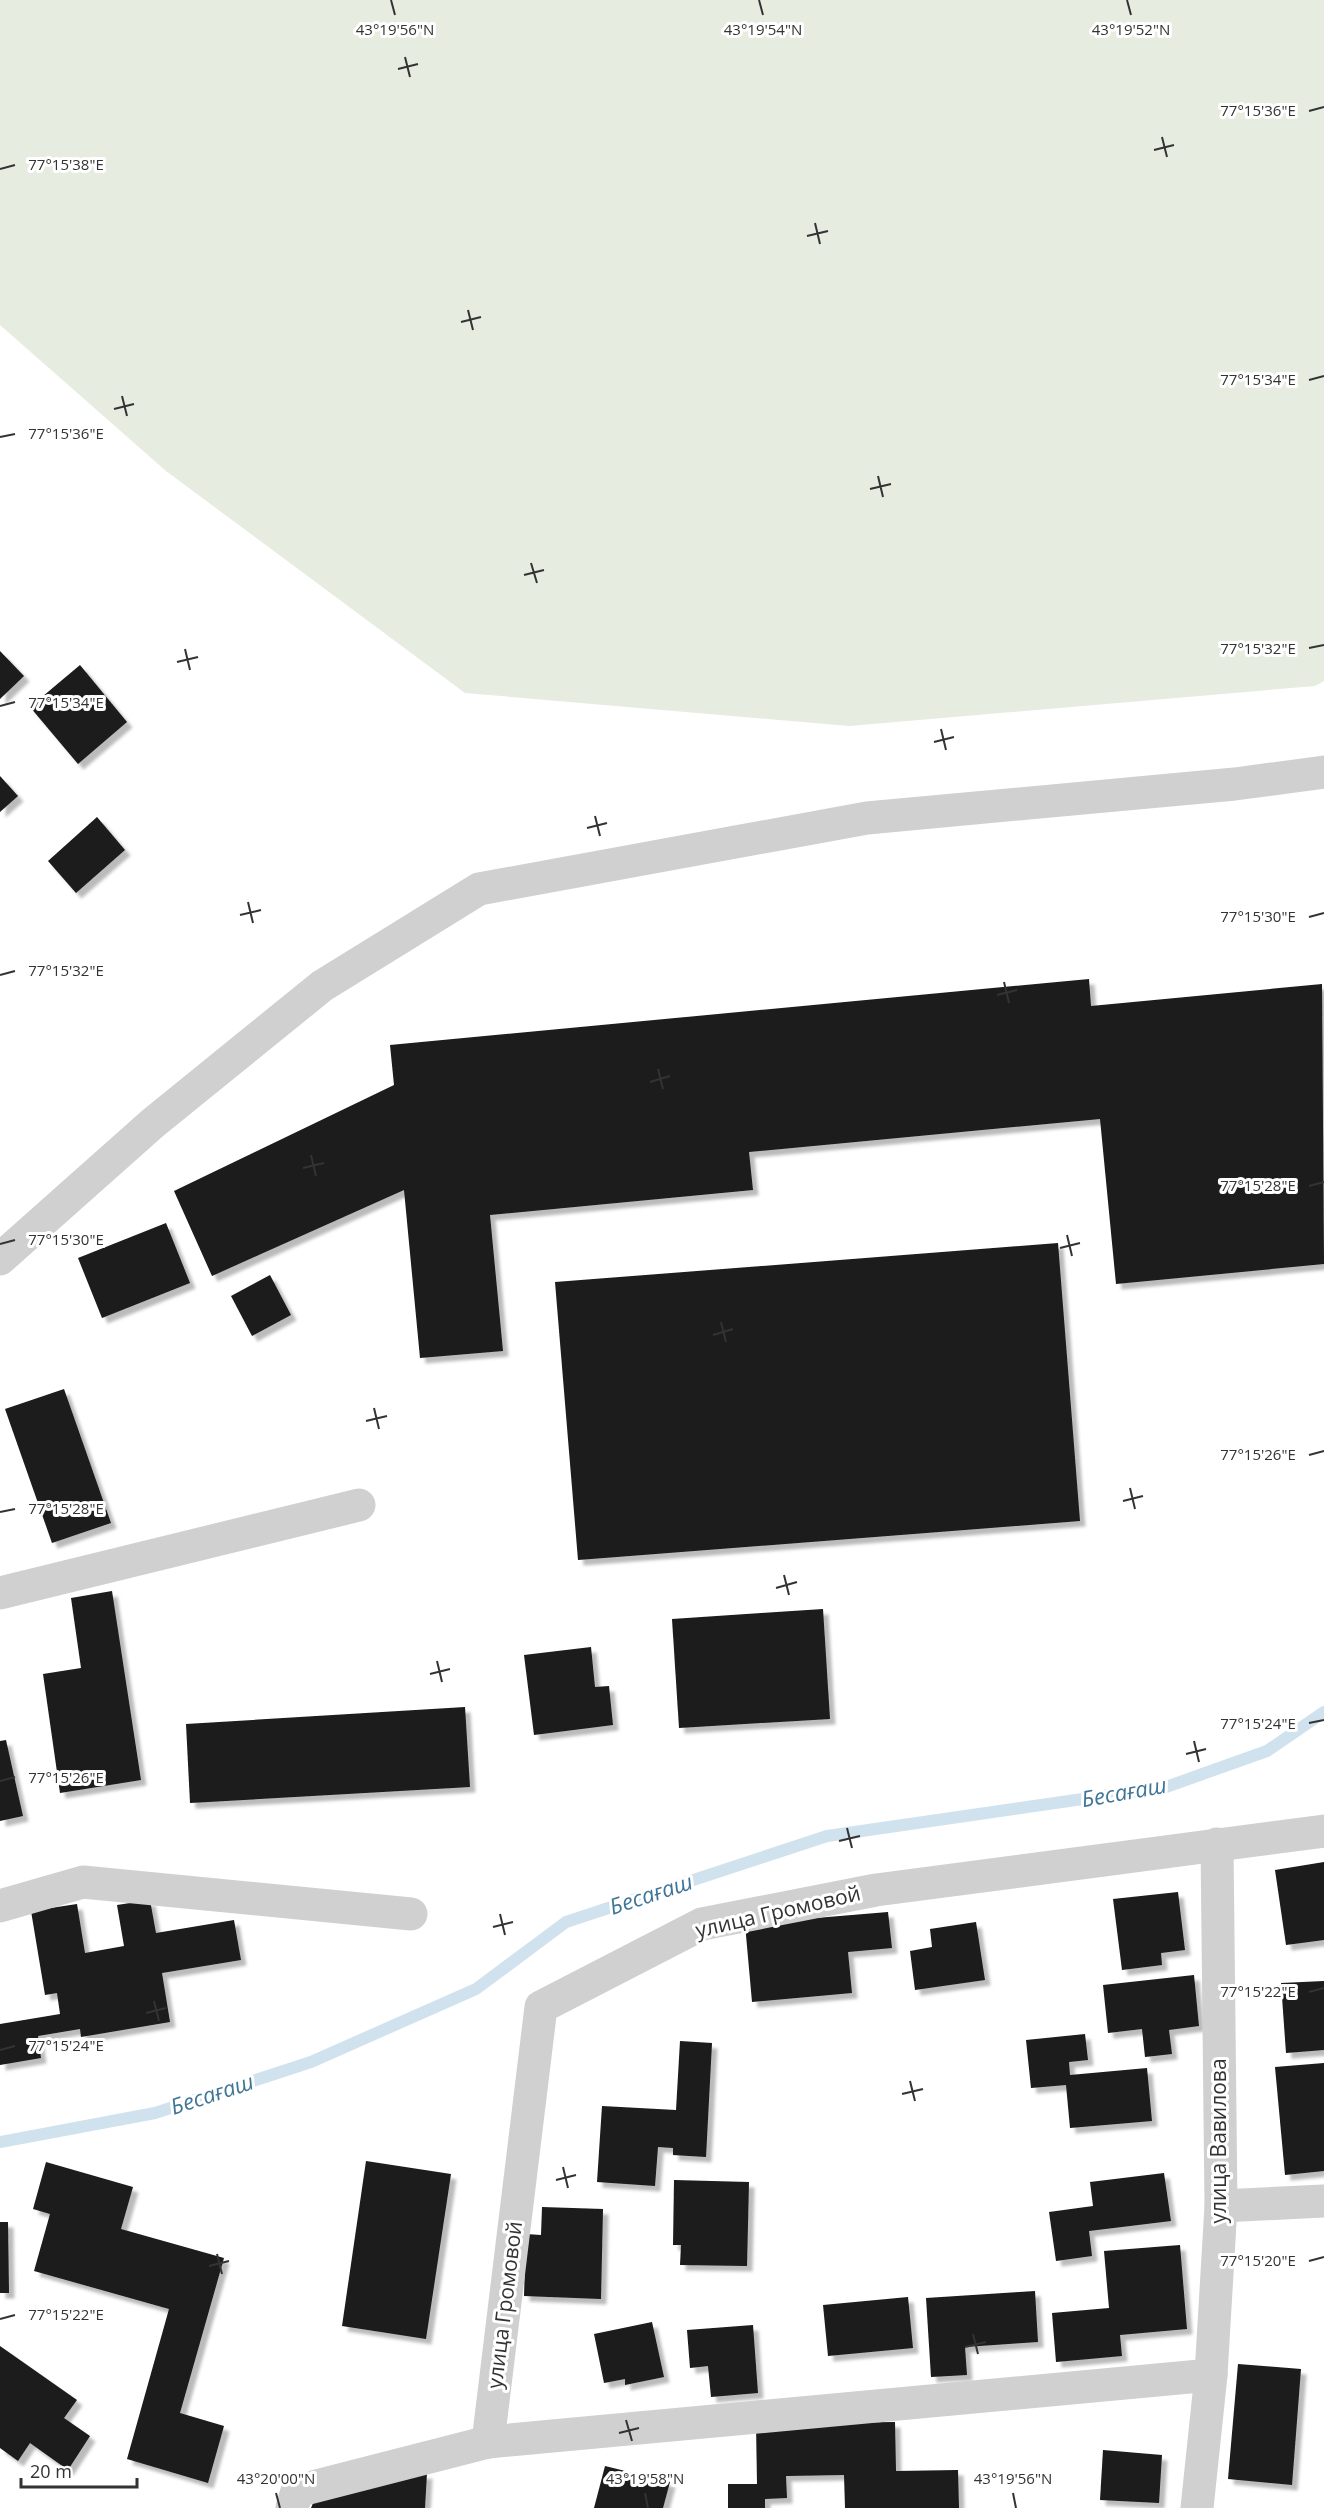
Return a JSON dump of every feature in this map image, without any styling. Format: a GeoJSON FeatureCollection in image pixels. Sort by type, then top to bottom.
{"type":"FeatureCollection","features":[{"type":"Feature","properties":{"kind":"street"},"geometry":{"type":"LineString","coordinates":[[0,1259],[153,1123],[322,986],[479,889],[867,818],[1223,785],[1324,772]]}},
{"type":"Feature","properties":{"kind":"street"},"geometry":{"type":"LineString","coordinates":[[0,1593],[359,1504]]}},
{"type":"Feature","properties":{"kind":"street","name":"улица Громовой"},"geometry":{"type":"LineString","coordinates":[[488,2442],[541,2007],[702,1924],[876,1890],[1324,1831]]}},
{"type":"Feature","properties":{"kind":"street","name":"улица Вавилова"},"geometry":{"type":"LineString","coordinates":[[1197,2508],[1211,2375],[1221,2206],[1217,1844]]}},
{"type":"Feature","properties":{"kind":"street"},"geometry":{"type":"LineString","coordinates":[[0,1906],[83,1882],[411,1914]]}},
{"type":"Feature","properties":{"kind":"street"},"geometry":{"type":"LineString","coordinates":[[1221,2206],[1324,2201]]}},
{"type":"Feature","properties":{"kind":"street"},"geometry":{"type":"LineString","coordinates":[[292,2508],[297,2491],[488,2442],[1211,2375]]}},
{"type":"Feature","properties":{"kind":"shaded area"},"geometry":{"type":"Polygon","coordinates":[[[0,0],[1324,0],[1324,681],[1315,686],[849,726],[465,693],[166,471],[0,325],[0,0]]]}},
{"type":"Feature","properties":{"kind":"building"},"geometry":{"type":"Polygon","coordinates":[[[0,651],[24,676],[0,699],[0,651]]]}},
{"type":"Feature","properties":{"kind":"building"},"geometry":{"type":"Polygon","coordinates":[[[80,665],[127,722],[78,764],[30,707],[80,665]]]}},
{"type":"Feature","properties":{"kind":"building"},"geometry":{"type":"Polygon","coordinates":[[[0,776],[18,796],[0,812],[0,776]]]}},
{"type":"Feature","properties":{"kind":"building"},"geometry":{"type":"Polygon","coordinates":[[[97,817],[125,850],[76,893],[48,861],[97,817]]]}},
{"type":"Feature","properties":{"kind":"building"},"geometry":{"type":"Polygon","coordinates":[[[1089,979],[1091,1006],[1322,984],[1324,1264],[1116,1284],[1100,1119],[749,1152],[753,1190],[490,1215],[503,1351],[420,1358],[404,1190],[212,1276],[174,1191],[394,1085],[390,1045],[1089,979]]]}},
{"type":"Feature","properties":{"kind":"building"},"geometry":{"type":"Polygon","coordinates":[[[166,1223],[190,1283],[102,1318],[78,1258],[166,1223]]]}},
{"type":"Feature","properties":{"kind":"building"},"geometry":{"type":"Polygon","coordinates":[[[1058,1243],[1080,1521],[578,1560],[555,1282],[1058,1243]]]}},
{"type":"Feature","properties":{"kind":"building"},"geometry":{"type":"Polygon","coordinates":[[[270,1275],[291,1315],[252,1336],[231,1296],[270,1275]]]}},
{"type":"Feature","properties":{"kind":"building"},"geometry":{"type":"Polygon","coordinates":[[[64,1389],[111,1523],[52,1543],[5,1409],[64,1389]]]}},
{"type":"Feature","properties":{"kind":"building"},"geometry":{"type":"Polygon","coordinates":[[[112,1591],[141,1780],[60,1793],[43,1674],[81,1668],[71,1598],[112,1591]]]}},
{"type":"Feature","properties":{"kind":"building"},"geometry":{"type":"Polygon","coordinates":[[[823,1609],[830,1719],[679,1728],[672,1619],[823,1609]]]}},
{"type":"Feature","properties":{"kind":"building"},"geometry":{"type":"Polygon","coordinates":[[[591,1647],[595,1687],[609,1686],[613,1725],[534,1735],[524,1655],[591,1647]]]}},
{"type":"Feature","properties":{"kind":"building"},"geometry":{"type":"Polygon","coordinates":[[[465,1707],[470,1787],[190,1803],[186,1724],[465,1707]]]}},
{"type":"Feature","properties":{"kind":"building"},"geometry":{"type":"Polygon","coordinates":[[[6,1740],[23,1816],[0,1821],[0,1741],[6,1740]]]}},
{"type":"Feature","properties":{"kind":"building"},"geometry":{"type":"Polygon","coordinates":[[[1324,1862],[1324,1940],[1286,1945],[1275,1870],[1324,1862]]]}},
{"type":"Feature","properties":{"kind":"building"},"geometry":{"type":"Polygon","coordinates":[[[1178,1892],[1185,1950],[1161,1953],[1162,1965],[1122,1970],[1113,1899],[1178,1892]]]}},
{"type":"Feature","properties":{"kind":"building"},"geometry":{"type":"Polygon","coordinates":[[[150,1900],[156,1933],[234,1920],[241,1960],[162,1973],[170,2022],[81,2037],[80,2029],[38,2036],[41,2058],[0,2065],[0,2024],[60,2014],[57,1993],[45,1995],[31,1911],[77,1904],[85,1953],[124,1946],[117,1905],[150,1900]]]}},
{"type":"Feature","properties":{"kind":"building"},"geometry":{"type":"Polygon","coordinates":[[[888,1912],[892,1948],[848,1952],[852,1993],[752,2002],[745,1924],[888,1912]]]}},
{"type":"Feature","properties":{"kind":"building"},"geometry":{"type":"Polygon","coordinates":[[[976,1922],[985,1980],[915,1990],[910,1951],[932,1947],[930,1929],[976,1922]]]}},
{"type":"Feature","properties":{"kind":"building"},"geometry":{"type":"Polygon","coordinates":[[[1194,1975],[1199,2026],[1169,2030],[1172,2054],[1145,2057],[1142,2029],[1108,2033],[1103,1985],[1194,1975]]]}},
{"type":"Feature","properties":{"kind":"building"},"geometry":{"type":"Polygon","coordinates":[[[1324,1981],[1324,2050],[1286,2053],[1281,1983],[1324,1981]]]}},
{"type":"Feature","properties":{"kind":"building"},"geometry":{"type":"Polygon","coordinates":[[[1085,2034],[1088,2060],[1069,2062],[1070,2075],[1147,2068],[1152,2121],[1070,2128],[1066,2085],[1031,2088],[1026,2040],[1085,2034]]]}},
{"type":"Feature","properties":{"kind":"building"},"geometry":{"type":"Polygon","coordinates":[[[680,2041],[712,2043],[706,2157],[673,2155],[673,2148],[658,2147],[655,2186],[597,2182],[602,2106],[676,2110],[680,2041]]]}},
{"type":"Feature","properties":{"kind":"building"},"geometry":{"type":"Polygon","coordinates":[[[1324,2063],[1324,2171],[1285,2175],[1275,2067],[1324,2063]]]}},
{"type":"Feature","properties":{"kind":"building"},"geometry":{"type":"Polygon","coordinates":[[[366,2161],[451,2174],[426,2339],[342,2326],[366,2161]]]}},
{"type":"Feature","properties":{"kind":"building"},"geometry":{"type":"Polygon","coordinates":[[[46,2162],[133,2187],[121,2229],[224,2258],[180,2413],[224,2426],[208,2483],[127,2459],[169,2309],[34,2271],[50,2214],[33,2209],[46,2162]]]}},
{"type":"Feature","properties":{"kind":"building"},"geometry":{"type":"Polygon","coordinates":[[[1164,2173],[1171,2221],[1089,2231],[1092,2256],[1056,2261],[1049,2212],[1093,2206],[1090,2182],[1164,2173]]]}},
{"type":"Feature","properties":{"kind":"building"},"geometry":{"type":"Polygon","coordinates":[[[674,2180],[749,2182],[747,2266],[680,2265],[681,2245],[673,2245],[674,2180]]]}},
{"type":"Feature","properties":{"kind":"building"},"geometry":{"type":"Polygon","coordinates":[[[542,2207],[603,2209],[601,2299],[524,2296],[526,2234],[541,2235],[542,2207]]]}},
{"type":"Feature","properties":{"kind":"building"},"geometry":{"type":"Polygon","coordinates":[[[0,2222],[8,2222],[9,2293],[0,2293],[0,2222]]]}},
{"type":"Feature","properties":{"kind":"building"},"geometry":{"type":"Polygon","coordinates":[[[1180,2245],[1187,2329],[1120,2335],[1122,2356],[1056,2362],[1052,2313],[1109,2308],[1104,2251],[1180,2245]]]}},
{"type":"Feature","properties":{"kind":"building"},"geometry":{"type":"Polygon","coordinates":[[[1035,2291],[1038,2342],[965,2347],[967,2375],[931,2377],[926,2298],[1035,2291]]]}},
{"type":"Feature","properties":{"kind":"building"},"geometry":{"type":"Polygon","coordinates":[[[908,2297],[913,2348],[828,2356],[823,2305],[908,2297]]]}},
{"type":"Feature","properties":{"kind":"building"},"geometry":{"type":"Polygon","coordinates":[[[652,2322],[664,2377],[625,2385],[625,2379],[604,2383],[594,2334],[652,2322]]]}},
{"type":"Feature","properties":{"kind":"building"},"geometry":{"type":"Polygon","coordinates":[[[753,2325],[758,2393],[711,2397],[708,2366],[690,2368],[687,2330],[753,2325]]]}},
{"type":"Feature","properties":{"kind":"building"},"geometry":{"type":"Polygon","coordinates":[[[0,2346],[77,2400],[64,2418],[90,2436],[68,2470],[30,2443],[18,2461],[0,2448],[0,2346]]]}},
{"type":"Feature","properties":{"kind":"building"},"geometry":{"type":"Polygon","coordinates":[[[1238,2364],[1301,2369],[1292,2485],[1228,2479],[1238,2364]]]}},
{"type":"Feature","properties":{"kind":"building"},"geometry":{"type":"Polygon","coordinates":[[[895,2422],[896,2471],[958,2470],[959,2508],[845,2508],[844,2475],[786,2476],[787,2498],[765,2499],[765,2508],[728,2508],[728,2484],[757,2484],[756,2424],[895,2422]]]}},
{"type":"Feature","properties":{"kind":"building"},"geometry":{"type":"Polygon","coordinates":[[[1103,2450],[1162,2455],[1159,2503],[1100,2500],[1103,2450]]]}},
{"type":"Feature","properties":{"kind":"building"},"geometry":{"type":"Polygon","coordinates":[[[605,2466],[670,2482],[663,2508],[594,2508],[605,2466]]]}},
{"type":"Feature","properties":{"kind":"building"},"geometry":{"type":"Polygon","coordinates":[[[427,2473],[425,2508],[311,2508],[320,2486],[427,2473]]]}},
{"type":"Feature","properties":{"kind":"waterway","name":"Бесағаш"},"geometry":{"type":"LineString","coordinates":[[0,2142],[155,2113],[311,2062],[476,1989],[566,1922],[827,1836],[1166,1787],[1267,1751],[1324,1712]]}}]}
